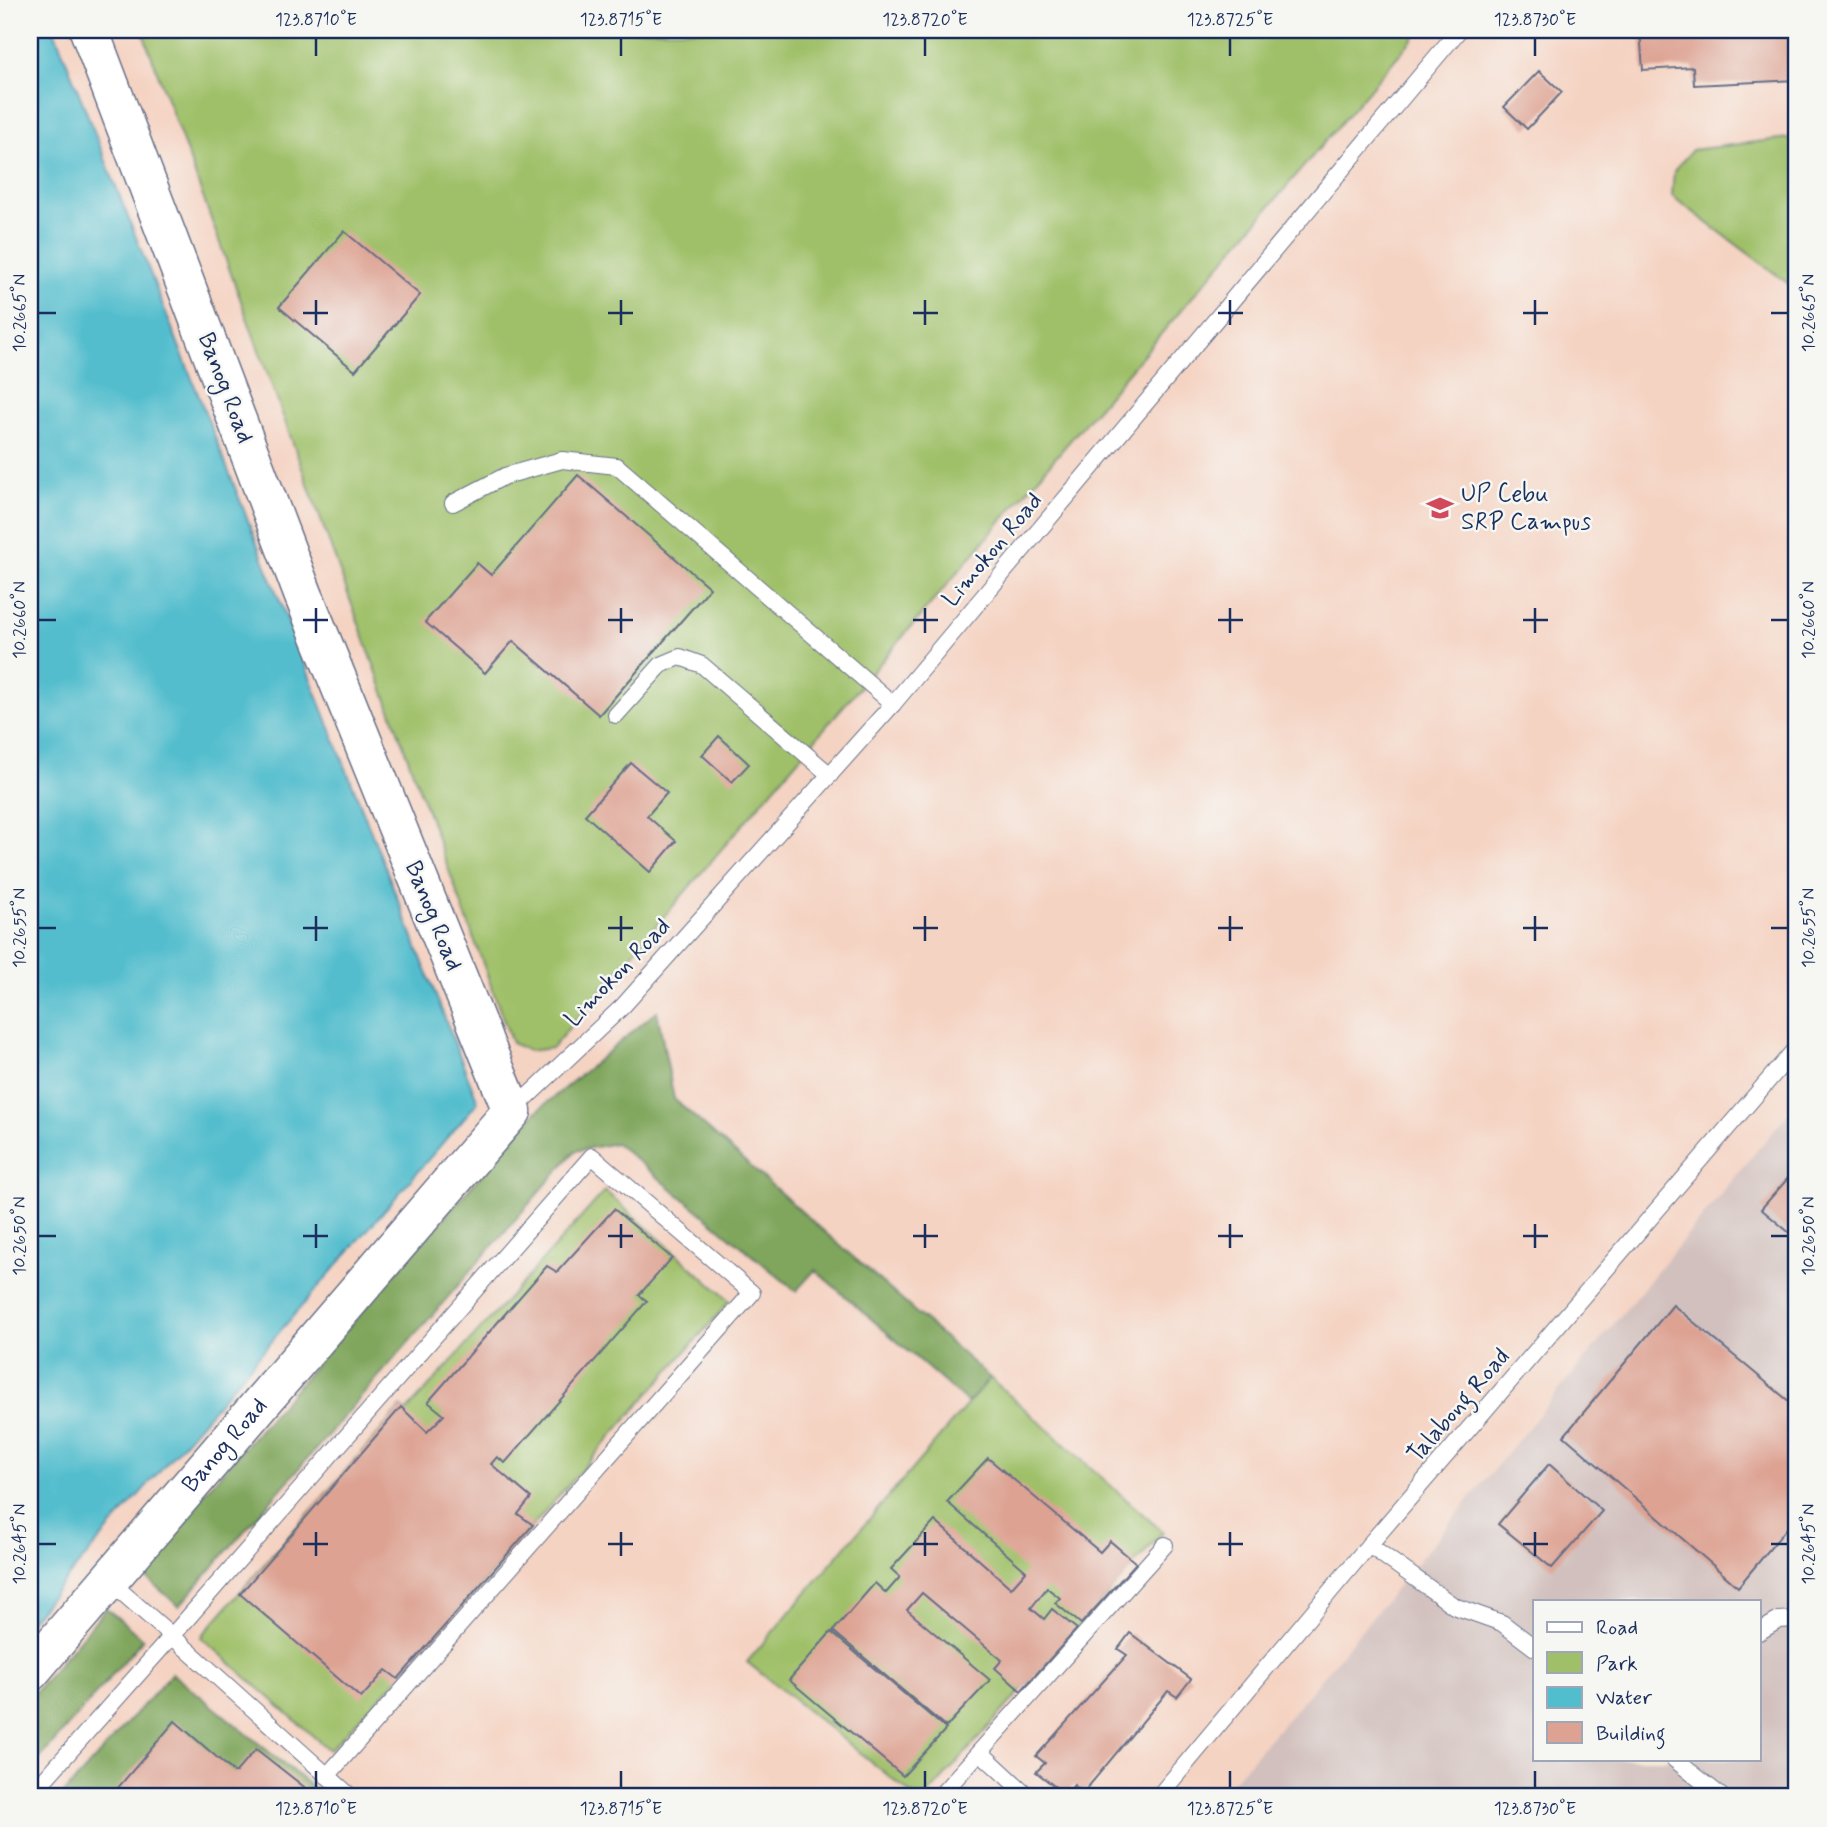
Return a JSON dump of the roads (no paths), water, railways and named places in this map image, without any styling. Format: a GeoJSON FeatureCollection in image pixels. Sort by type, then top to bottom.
{"type":"FeatureCollection","features":[{"type":"Feature","properties":{"kind":"street","name":"Banog Road"},"geometry":{"type":"LineString","coordinates":[[30,1672],[512,1111],[303,594],[89,30]]}},
{"type":"Feature","properties":{"kind":"lane","name":"Limokon Road"},"geometry":{"type":"LineString","coordinates":[[512,1111],[623,1006],[830,775],[1459,30]]}},
{"type":"Feature","properties":{"kind":"lane"},"geometry":{"type":"LineString","coordinates":[[453,503],[505,476],[562,460],[618,467],[892,704]]}},
{"type":"Feature","properties":{"kind":"lane"},"geometry":{"type":"LineString","coordinates":[[616,715],[661,665],[680,657],[702,665],[830,775]]}},
{"type":"Feature","properties":{"kind":"lane","name":"Talabong Road"},"geometry":{"type":"LineString","coordinates":[[1158,1797],[1369,1545],[1797,1047]]}},
{"type":"Feature","properties":{"kind":"lane"},"geometry":{"type":"LineString","coordinates":[[30,1796],[593,1156],[752,1293],[327,1776]]}},
{"type":"Feature","properties":{"kind":"lane"},"geometry":{"type":"LineString","coordinates":[[939,1797],[1165,1545]]}},
{"type":"Feature","properties":{"kind":"lane"},"geometry":{"type":"LineString","coordinates":[[1369,1545],[1454,1606],[1502,1623],[1533,1646]]}},
{"type":"Feature","properties":{"kind":"lane"},"geometry":{"type":"LineString","coordinates":[[108,1580],[351,1797]]}},
{"type":"Feature","properties":{"kind":"lane"},"geometry":{"type":"LineString","coordinates":[[1760,1631],[1779,1620],[1797,1619]]}},
{"type":"Feature","properties":{"kind":"lane"},"geometry":{"type":"LineString","coordinates":[[980,1752],[1029,1797]]}},
{"type":"Feature","properties":{"kind":"lane"},"geometry":{"type":"LineString","coordinates":[[1675,1760],[1722,1797]]}},
{"type":"Feature","properties":{"kind":"water"},"geometry":{"type":"Polygon","coordinates":[[[30,30],[54,30],[478,1102],[30,1621],[30,30]]]}},
{"type":"Feature","properties":{"kind":"place","name":"UP Cebu SRP Campus"},"geometry":{"type":"Point","coordinates":[1440,508]}}]}
